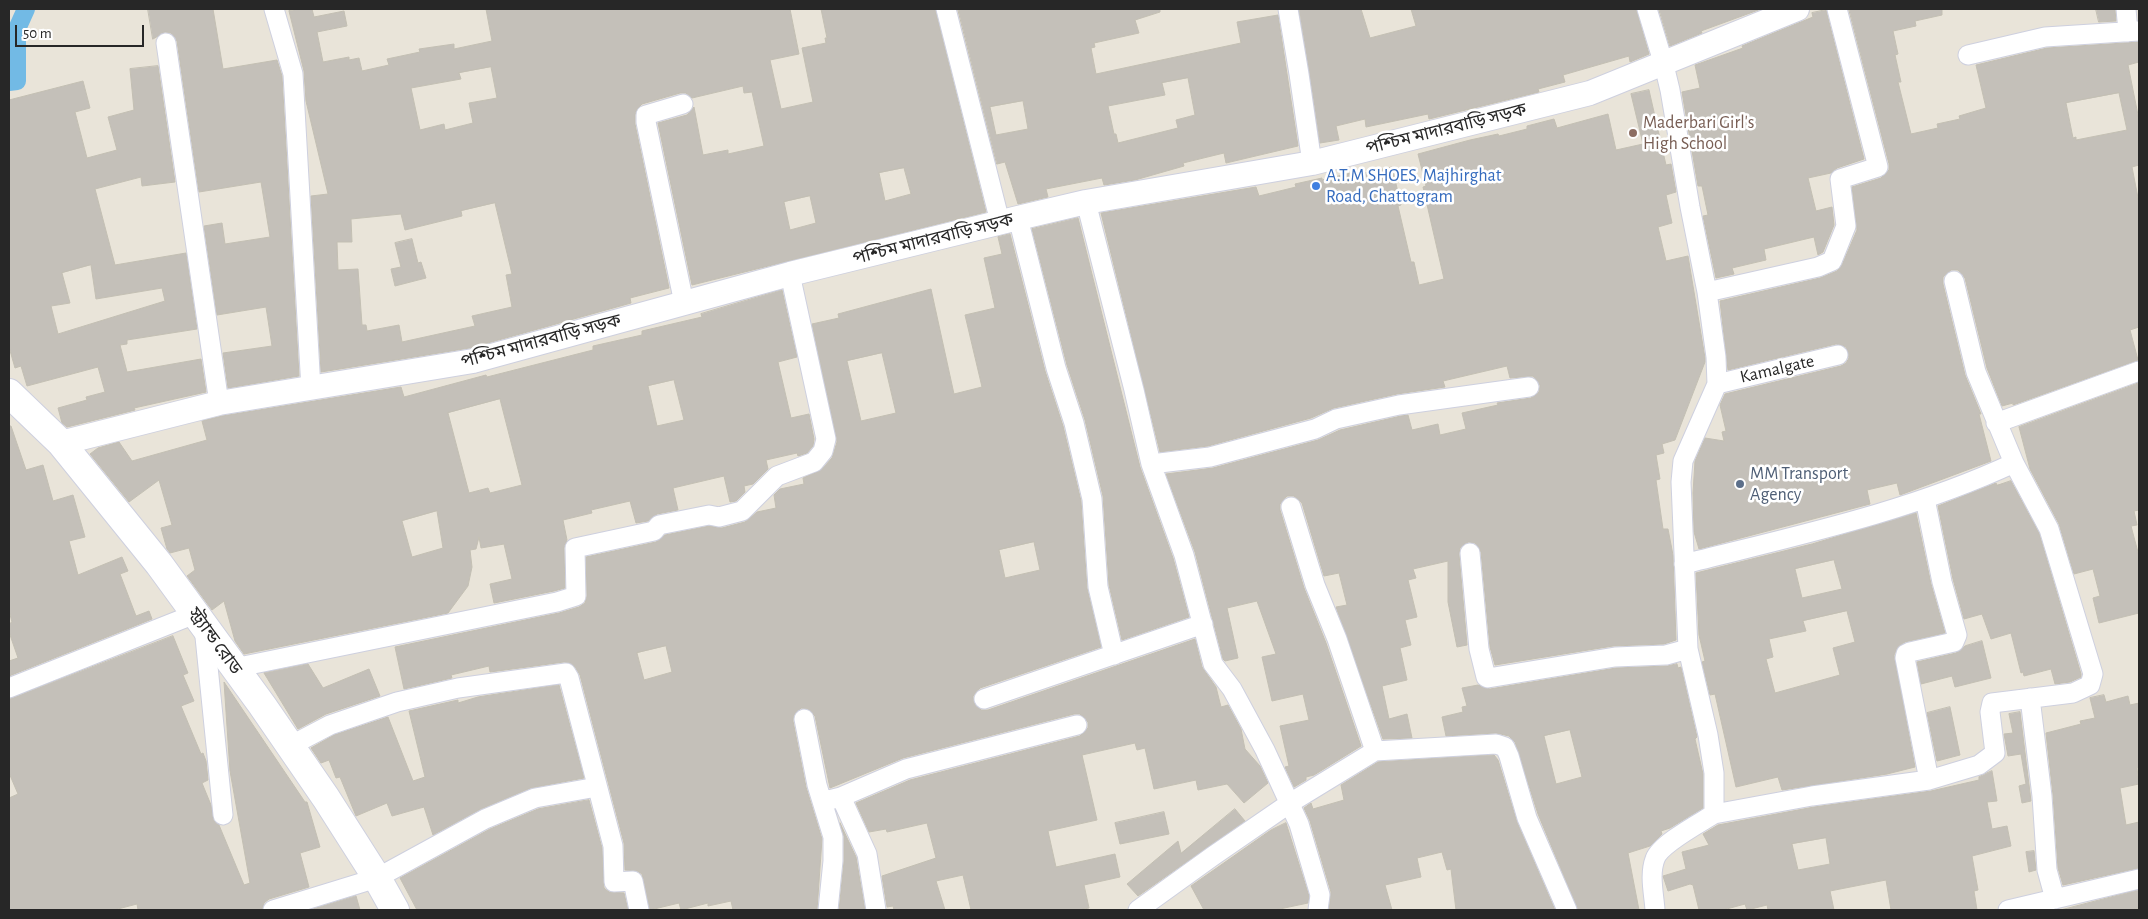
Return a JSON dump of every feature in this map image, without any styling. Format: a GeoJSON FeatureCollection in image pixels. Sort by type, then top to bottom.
{"type":"FeatureCollection","features":[{"type":"Feature","properties":{"kind":"main road","name":"স্ট্র্যান্ড রোড"},"geometry":{"type":"LineString","coordinates":[[9,393],[61,443],[158,564],[326,798],[395,910]]}},
{"type":"Feature","properties":{"kind":"street"},"geometry":{"type":"LineString","coordinates":[[274,9],[293,74],[311,389]]}},
{"type":"Feature","properties":{"kind":"street"},"geometry":{"type":"LineString","coordinates":[[946,9],[1009,220],[1074,423],[1092,499],[1098,587],[1114,655]]}},
{"type":"Feature","properties":{"kind":"street"},"geometry":{"type":"LineString","coordinates":[[1288,9],[1312,163]]}},
{"type":"Feature","properties":{"kind":"street"},"geometry":{"type":"LineString","coordinates":[[1647,9],[1664,64],[1707,292],[1716,357],[1717,384],[1683,461],[1681,482],[1688,649],[1708,735],[1714,773],[1714,814]]}},
{"type":"Feature","properties":{"kind":"street","name":"পশ্চিম মাদারবাড়ি সড়ক"},"geometry":{"type":"LineString","coordinates":[[61,443],[219,403],[473,361],[790,274],[1086,202],[1312,163],[1590,93],[1796,9]]}},
{"type":"Feature","properties":{"kind":"street"},"geometry":{"type":"LineString","coordinates":[[1707,292],[1826,265],[1832,261],[1846,226],[1840,179],[1878,167],[1837,9]]}},
{"type":"Feature","properties":{"kind":"street"},"geometry":{"type":"LineString","coordinates":[[1968,55],[2045,37],[2134,31],[2126,9]]}},
{"type":"Feature","properties":{"kind":"street"},"geometry":{"type":"LineString","coordinates":[[166,43],[219,403]]}},
{"type":"Feature","properties":{"kind":"street"},"geometry":{"type":"LineString","coordinates":[[683,104],[652,112],[646,115],[646,122],[684,303]]}},
{"type":"Feature","properties":{"kind":"street"},"geometry":{"type":"LineString","coordinates":[[1086,202],[1151,464],[1184,555],[1213,664],[1232,689],[1265,750],[1299,824],[1312,862],[1320,895],[1318,910]]}},
{"type":"Feature","properties":{"kind":"street"},"geometry":{"type":"LineString","coordinates":[[234,668],[557,602],[576,596],[575,548],[654,531],[659,525],[709,515],[719,517],[742,511],[777,476],[814,462],[823,451],[826,439],[790,274]]}},
{"type":"Feature","properties":{"kind":"street"},"geometry":{"type":"LineString","coordinates":[[1655,910],[1652,873],[1655,857],[1667,845],[1714,814],[1812,796],[1929,780],[1979,765],[1995,753],[1990,712],[1992,703],[2073,693],[2090,685],[2093,674],[2048,529],[2014,463],[1976,372],[1954,281]]}},
{"type":"Feature","properties":{"kind":"street","name":"Kamalgate"},"geometry":{"type":"LineString","coordinates":[[1717,384],[1838,355]]}},
{"type":"Feature","properties":{"kind":"street"},"geometry":{"type":"LineString","coordinates":[[1996,423],[2139,371]]}},
{"type":"Feature","properties":{"kind":"street"},"geometry":{"type":"LineString","coordinates":[[1151,464],[1210,458],[1315,429],[1336,419],[1399,405],[1529,387]]}},
{"type":"Feature","properties":{"kind":"street"},"geometry":{"type":"LineString","coordinates":[[1684,564],[1820,530],[1925,499],[1984,477],[2014,463]]}},
{"type":"Feature","properties":{"kind":"street"},"geometry":{"type":"LineString","coordinates":[[1925,499],[1940,572],[1957,635],[1954,642],[1910,652],[1906,654],[1905,658],[1929,780]]}},
{"type":"Feature","properties":{"kind":"street"},"geometry":{"type":"LineString","coordinates":[[1291,507],[1315,586],[1337,639],[1375,751]]}},
{"type":"Feature","properties":{"kind":"street"},"geometry":{"type":"LineString","coordinates":[[1470,553],[1479,649],[1486,677],[1488,678],[1615,657],[1666,655],[1688,649]]}},
{"type":"Feature","properties":{"kind":"street"},"geometry":{"type":"LineString","coordinates":[[9,688],[199,620],[223,815]]}},
{"type":"Feature","properties":{"kind":"street"},"geometry":{"type":"LineString","coordinates":[[984,698],[1203,624]]}},
{"type":"Feature","properties":{"kind":"street"},"geometry":{"type":"LineString","coordinates":[[290,746],[330,725],[397,702],[458,688],[561,672],[566,673],[569,678],[613,846],[614,882],[633,881],[639,910]]}},
{"type":"Feature","properties":{"kind":"street"},"geometry":{"type":"LineString","coordinates":[[2030,698],[2042,796],[2047,870],[2055,899]]}},
{"type":"Feature","properties":{"kind":"street"},"geometry":{"type":"LineString","coordinates":[[804,719],[818,786],[832,799],[866,854],[876,910]]}},
{"type":"Feature","properties":{"kind":"street"},"geometry":{"type":"LineString","coordinates":[[832,799],[906,769],[1076,725]]}},
{"type":"Feature","properties":{"kind":"street"},"geometry":{"type":"LineString","coordinates":[[1138,910],[1290,803],[1375,751],[1496,744],[1505,747],[1527,818],[1567,910]]}},
{"type":"Feature","properties":{"kind":"street"},"geometry":{"type":"LineString","coordinates":[[273,910],[377,878],[485,818],[535,798],[597,787]]}},
{"type":"Feature","properties":{"kind":"street"},"geometry":{"type":"LineString","coordinates":[[828,910],[833,861],[832,799]]}},
{"type":"Feature","properties":{"kind":"street"},"geometry":{"type":"LineString","coordinates":[[2008,910],[2139,879]]}},
{"type":"Feature","properties":{"kind":"building"},"geometry":{"type":"Polygon","coordinates":[[[148,9],[213,9],[223,69],[277,60],[282,76],[299,376],[228,388],[223,353],[272,346],[266,307],[217,315],[204,226],[222,223],[225,244],[270,237],[261,182],[199,192],[177,41],[171,33],[165,32],[153,39],[148,9]]]}},
{"type":"Feature","properties":{"kind":"building"},"geometry":{"type":"Polygon","coordinates":[[[312,9],[314,17],[344,11],[347,26],[317,32],[323,62],[349,57],[349,60],[359,58],[362,71],[389,65],[387,59],[420,52],[419,49],[454,44],[454,49],[492,41],[486,9],[790,9],[799,54],[770,60],[781,109],[813,102],[802,48],[826,43],[825,38],[827,38],[821,9],[935,9],[986,212],[692,285],[658,123],[687,115],[694,107],[703,155],[728,150],[728,154],[764,146],[752,92],[744,93],[743,86],[692,98],[686,93],[680,93],[642,104],[637,109],[635,115],[635,124],[669,288],[630,298],[631,303],[470,348],[321,372],[311,196],[328,194],[306,101],[304,71],[289,11],[312,9]],[[491,67],[459,73],[461,79],[411,88],[420,130],[444,124],[445,130],[473,123],[469,103],[497,98],[491,67]],[[904,168],[879,173],[885,201],[911,194],[904,168]],[[810,196],[784,202],[790,230],[816,223],[810,196]],[[495,203],[461,211],[462,216],[405,230],[401,214],[351,219],[352,242],[337,242],[338,270],[358,269],[362,325],[366,325],[367,331],[399,325],[402,342],[475,326],[472,316],[512,307],[506,275],[512,274],[495,203]]]}},
{"type":"Feature","properties":{"kind":"building"},"geometry":{"type":"Polygon","coordinates":[[[958,9],[1160,9],[1160,12],[1135,20],[1139,33],[1094,43],[1095,47],[1091,48],[1096,74],[1241,43],[1237,22],[1278,15],[1298,146],[1226,163],[1224,153],[1183,163],[1184,166],[1135,180],[1104,185],[1102,178],[1046,189],[1048,197],[1018,204],[1005,162],[997,164],[958,9]],[[1188,78],[1162,83],[1165,95],[1108,106],[1114,134],[1116,134],[1118,143],[1178,128],[1176,120],[1195,115],[1188,78]],[[1023,101],[990,107],[996,135],[1028,129],[1023,101]]]}},
{"type":"Feature","properties":{"kind":"building"},"geometry":{"type":"Polygon","coordinates":[[[1299,9],[1361,9],[1370,38],[1416,26],[1411,9],[1636,9],[1649,54],[1630,62],[1629,56],[1563,75],[1565,82],[1538,89],[1539,92],[1429,119],[1428,114],[1366,127],[1365,119],[1336,126],[1339,140],[1320,143],[1299,9]]]}},
{"type":"Feature","properties":{"kind":"building"},"geometry":{"type":"Polygon","coordinates":[[[1659,9],[1761,9],[1701,31],[1702,33],[1670,46],[1659,9]]]}},
{"type":"Feature","properties":{"kind":"building"},"geometry":{"type":"Polygon","coordinates":[[[1849,9],[1942,9],[1942,15],[1915,21],[1916,26],[1893,31],[1898,54],[1895,55],[1901,82],[1898,82],[1911,134],[1938,128],[1937,124],[1960,119],[1959,116],[1986,108],[1976,65],[2047,48],[2139,42],[2139,62],[2128,65],[2139,120],[2139,165],[2132,167],[2139,203],[2139,327],[2130,330],[2138,360],[2013,405],[2013,403],[2002,406],[1987,368],[1965,278],[1958,270],[1951,270],[1943,277],[1943,284],[1965,375],[1981,414],[1979,414],[1991,461],[1900,495],[1897,483],[1867,490],[1870,504],[1699,549],[1694,532],[1693,493],[1695,461],[1705,438],[1724,441],[1722,432],[1726,431],[1720,405],[1725,394],[1841,366],[1849,358],[1846,347],[1836,344],[1728,370],[1720,301],[1820,278],[1837,271],[1842,265],[1857,230],[1852,187],[1881,178],[1889,170],[1849,9]],[[2119,93],[2066,103],[2073,138],[2076,137],[2076,140],[2127,130],[2119,93]]]}},
{"type":"Feature","properties":{"kind":"building"},"geometry":{"type":"Polygon","coordinates":[[[2096,9],[2115,9],[2116,21],[2099,22],[2096,9]]]}},
{"type":"Feature","properties":{"kind":"building"},"geometry":{"type":"Polygon","coordinates":[[[1826,10],[1864,159],[1837,168],[1831,173],[1808,178],[1816,211],[1832,207],[1834,225],[1823,252],[1818,255],[1814,237],[1764,249],[1766,260],[1732,268],[1734,274],[1716,278],[1703,216],[1708,215],[1702,186],[1698,186],[1682,92],[1700,88],[1695,65],[1743,48],[1742,46],[1813,17],[1812,13],[1826,10]]]}},
{"type":"Feature","properties":{"kind":"building"},"geometry":{"type":"Polygon","coordinates":[[[158,66],[175,182],[142,186],[141,177],[95,189],[115,265],[186,253],[197,329],[127,340],[127,344],[120,345],[127,372],[201,359],[206,392],[134,408],[135,410],[67,427],[62,423],[58,408],[87,400],[86,397],[105,392],[98,367],[27,386],[21,366],[15,368],[9,347],[9,100],[83,81],[90,108],[75,112],[87,158],[117,150],[108,117],[134,110],[130,69],[158,66]],[[91,265],[62,273],[70,303],[51,306],[58,334],[165,301],[162,288],[96,299],[91,265]]]}},
{"type":"Feature","properties":{"kind":"building"},"geometry":{"type":"Polygon","coordinates":[[[1649,90],[1666,165],[1671,164],[1676,192],[1666,195],[1672,223],[1658,227],[1666,261],[1688,256],[1705,358],[1675,440],[1662,444],[1664,453],[1656,455],[1660,479],[1656,480],[1663,529],[1668,529],[1673,555],[1676,640],[1664,644],[1613,646],[1495,665],[1490,647],[1481,552],[1475,543],[1468,542],[1460,548],[1459,554],[1467,645],[1457,647],[1448,602],[1448,561],[1413,569],[1416,578],[1408,580],[1417,617],[1405,620],[1411,645],[1400,648],[1407,680],[1382,686],[1389,719],[1407,714],[1412,738],[1383,739],[1336,607],[1347,605],[1339,573],[1324,576],[1302,503],[1294,496],[1287,496],[1280,504],[1280,510],[1304,588],[1326,643],[1361,746],[1314,775],[1306,777],[1306,780],[1294,787],[1285,767],[1289,766],[1280,726],[1309,720],[1303,694],[1272,701],[1262,657],[1276,654],[1257,601],[1227,608],[1238,658],[1225,661],[1223,659],[1195,552],[1166,474],[1213,468],[1318,440],[1340,430],[1401,416],[1408,415],[1412,430],[1438,424],[1440,435],[1466,429],[1462,413],[1498,405],[1497,403],[1531,398],[1539,392],[1540,385],[1533,376],[1510,378],[1507,366],[1443,381],[1445,387],[1397,394],[1334,408],[1311,418],[1208,446],[1160,452],[1101,213],[1256,187],[1259,196],[1296,187],[1295,184],[1322,178],[1322,180],[1355,172],[1355,175],[1392,167],[1401,205],[1398,206],[1411,262],[1414,262],[1419,285],[1444,279],[1423,187],[1426,186],[1418,154],[1470,140],[1498,134],[1499,136],[1527,129],[1527,126],[1554,119],[1557,128],[1608,114],[1616,150],[1643,144],[1631,94],[1649,90]]]}},
{"type":"Feature","properties":{"kind":"building"},"geometry":{"type":"Polygon","coordinates":[[[1078,218],[1140,467],[1173,558],[1189,617],[1122,640],[1109,585],[1103,496],[1085,420],[1067,365],[1032,229],[1078,218]]]}},
{"type":"Feature","properties":{"kind":"building"},"geometry":{"type":"Polygon","coordinates":[[[1010,234],[1045,371],[1063,426],[1081,501],[1087,588],[1101,647],[980,688],[973,696],[974,703],[981,710],[988,710],[1195,639],[1202,667],[1216,687],[1221,707],[1228,705],[1241,729],[1245,749],[1260,766],[1268,783],[1244,803],[1227,784],[1198,790],[1196,780],[1154,789],[1145,748],[1137,750],[1135,743],[1082,755],[1097,820],[1048,831],[1056,867],[1115,854],[1120,877],[1084,885],[1089,908],[1079,910],[971,910],[963,875],[936,881],[945,910],[894,910],[893,906],[887,907],[882,876],[936,858],[927,823],[887,832],[886,829],[869,832],[856,803],[910,780],[1080,736],[1088,728],[1088,722],[1080,714],[1074,714],[903,758],[830,788],[815,716],[808,709],[801,708],[794,715],[793,721],[806,787],[822,839],[817,910],[733,910],[731,901],[708,906],[708,903],[681,910],[679,903],[650,910],[642,874],[637,871],[625,870],[624,843],[580,675],[575,667],[570,663],[564,662],[490,672],[489,666],[451,675],[452,678],[404,689],[395,647],[559,613],[579,607],[585,603],[587,596],[586,557],[656,542],[665,535],[709,526],[722,528],[745,522],[757,512],[776,508],[774,495],[780,489],[804,484],[803,478],[822,469],[832,458],[837,442],[812,324],[839,318],[838,314],[931,289],[954,394],[982,387],[965,315],[995,308],[984,258],[1002,254],[998,237],[1010,234]],[[882,353],[847,361],[861,421],[896,413],[882,353]],[[1034,542],[999,550],[1005,578],[1040,570],[1034,542]],[[666,646],[637,653],[644,680],[672,672],[666,646]]]}},
{"type":"Feature","properties":{"kind":"building"},"geometry":{"type":"Polygon","coordinates":[[[412,239],[418,263],[421,262],[426,278],[395,286],[391,269],[401,267],[395,243],[412,239]]]}},
{"type":"Feature","properties":{"kind":"building"},"geometry":{"type":"Polygon","coordinates":[[[782,290],[797,357],[778,362],[791,418],[809,414],[814,439],[813,446],[807,453],[798,456],[797,453],[766,460],[768,469],[753,484],[744,486],[745,492],[736,501],[730,502],[724,476],[673,488],[678,510],[657,514],[648,521],[636,523],[630,501],[591,510],[592,513],[563,520],[567,540],[564,548],[565,588],[554,591],[494,603],[490,584],[512,579],[504,544],[481,548],[479,537],[476,549],[470,550],[472,567],[468,586],[448,613],[244,654],[235,641],[224,601],[212,610],[187,576],[195,570],[189,548],[170,553],[167,549],[161,528],[172,525],[159,480],[129,502],[90,454],[98,448],[119,442],[132,461],[207,440],[202,421],[222,416],[401,387],[404,397],[486,375],[487,377],[593,350],[593,346],[642,335],[642,331],[702,317],[701,314],[782,290]],[[674,380],[648,386],[657,426],[684,420],[674,380]],[[500,399],[448,413],[469,493],[488,488],[490,493],[522,485],[500,399]],[[437,511],[402,521],[412,557],[443,548],[437,511]]]}},
{"type":"Feature","properties":{"kind":"building"},"geometry":{"type":"Polygon","coordinates":[[[2139,383],[2139,510],[2134,511],[2137,525],[2131,526],[2139,556],[2139,613],[2099,623],[2093,598],[2100,596],[2093,569],[2074,574],[2059,524],[2030,469],[2019,427],[2139,383]]]}},
{"type":"Feature","properties":{"kind":"building"},"geometry":{"type":"Polygon","coordinates":[[[9,426],[11,426],[26,470],[43,465],[53,501],[73,495],[85,537],[69,541],[78,575],[122,557],[128,571],[120,574],[136,616],[149,611],[152,619],[9,676],[9,661],[18,658],[9,632],[9,624],[12,622],[9,611],[9,426]]]}},
{"type":"Feature","properties":{"kind":"building"},"geometry":{"type":"Polygon","coordinates":[[[2011,481],[2039,533],[2081,674],[2081,677],[2070,682],[2055,684],[2051,669],[2024,676],[2023,672],[2021,673],[2011,633],[1991,639],[1982,614],[1964,619],[1953,579],[1938,506],[1996,483],[1997,485],[2011,481]]]}},
{"type":"Feature","properties":{"kind":"building"},"geometry":{"type":"Polygon","coordinates":[[[1916,513],[1931,584],[1945,633],[1905,642],[1898,647],[1894,655],[1915,767],[1887,774],[1782,790],[1778,777],[1736,787],[1715,694],[1710,695],[1702,662],[1705,661],[1699,635],[1696,573],[1812,544],[1916,513]],[[1834,560],[1795,569],[1802,598],[1842,589],[1834,560]],[[1847,611],[1803,621],[1806,631],[1769,639],[1773,657],[1766,659],[1775,693],[1840,675],[1833,648],[1855,642],[1847,611]]]}},
{"type":"Feature","properties":{"kind":"building"},"geometry":{"type":"Polygon","coordinates":[[[173,636],[188,673],[183,675],[194,701],[181,706],[201,754],[203,753],[206,761],[208,780],[202,783],[211,805],[214,821],[219,825],[244,885],[250,883],[230,771],[224,682],[305,802],[307,802],[320,847],[300,853],[309,887],[269,899],[264,903],[262,910],[138,910],[137,904],[114,910],[9,910],[9,798],[18,794],[9,773],[9,699],[173,636]]]}},
{"type":"Feature","properties":{"kind":"building"},"geometry":{"type":"Polygon","coordinates":[[[1982,641],[1991,678],[1955,687],[1952,676],[1921,684],[1917,662],[1956,653],[1965,646],[1982,641]]]}},
{"type":"Feature","properties":{"kind":"building"},"geometry":{"type":"Polygon","coordinates":[[[308,664],[323,688],[369,669],[380,696],[326,714],[298,729],[264,673],[308,664]]]}},
{"type":"Feature","properties":{"kind":"building"},"geometry":{"type":"Polygon","coordinates":[[[1677,664],[1678,668],[1681,667],[1697,737],[1695,739],[1703,774],[1703,808],[1670,828],[1661,831],[1662,834],[1650,846],[1628,853],[1639,910],[1578,910],[1538,814],[1515,742],[1509,736],[1496,733],[1446,736],[1442,717],[1463,712],[1462,707],[1467,706],[1462,688],[1478,685],[1490,689],[1616,668],[1677,664]],[[1570,730],[1544,736],[1556,784],[1582,777],[1570,730]]]}},
{"type":"Feature","properties":{"kind":"building"},"geometry":{"type":"Polygon","coordinates":[[[559,685],[584,778],[531,788],[481,809],[433,835],[424,807],[392,816],[387,803],[356,816],[340,777],[336,778],[329,760],[321,763],[311,748],[334,735],[388,717],[413,781],[425,777],[409,711],[458,700],[458,703],[478,697],[559,685]]]}},
{"type":"Feature","properties":{"kind":"building"},"geometry":{"type":"Polygon","coordinates":[[[2104,695],[2106,702],[2128,696],[2130,705],[2139,703],[2139,767],[2137,768],[2139,784],[2120,788],[2126,825],[2139,822],[2139,868],[2063,885],[2058,868],[2046,733],[2081,724],[2080,721],[2095,718],[2090,698],[2104,695]]]}},
{"type":"Feature","properties":{"kind":"building"},"geometry":{"type":"Polygon","coordinates":[[[1950,707],[1960,755],[1937,761],[1927,713],[1950,707]]]}},
{"type":"Feature","properties":{"kind":"building"},"geometry":{"type":"Polygon","coordinates":[[[2020,712],[2031,801],[2022,803],[2019,786],[2026,784],[2021,754],[2008,756],[2004,734],[2013,733],[2009,714],[2020,712]]]}},
{"type":"Feature","properties":{"kind":"building"},"geometry":{"type":"Polygon","coordinates":[[[1494,755],[1498,760],[1517,822],[1555,910],[1456,910],[1451,869],[1447,870],[1442,852],[1417,858],[1421,877],[1385,885],[1392,910],[1329,910],[1331,892],[1310,821],[1304,808],[1311,803],[1313,809],[1344,800],[1341,785],[1378,762],[1494,755]]]}},
{"type":"Feature","properties":{"kind":"building"},"geometry":{"type":"Polygon","coordinates":[[[1992,771],[1997,801],[1987,802],[1992,829],[2007,826],[2011,846],[1972,856],[1978,890],[1974,891],[1977,910],[1891,910],[1886,880],[1830,891],[1834,910],[1768,910],[1767,905],[1747,910],[1745,904],[1723,910],[1699,910],[1693,885],[1690,884],[1668,891],[1663,876],[1686,869],[1682,852],[1709,845],[1703,834],[1718,825],[1814,807],[1931,791],[1979,780],[1979,777],[1992,771]],[[1826,838],[1792,844],[1798,870],[1830,864],[1826,838]]]}},
{"type":"Feature","properties":{"kind":"building"},"geometry":{"type":"Polygon","coordinates":[[[589,800],[602,848],[604,888],[609,892],[624,893],[628,910],[417,910],[400,878],[490,829],[538,809],[589,800]]]}},
{"type":"Feature","properties":{"kind":"building"},"geometry":{"type":"Polygon","coordinates":[[[1235,809],[1245,821],[1138,896],[1127,884],[1178,841],[1181,853],[1235,809]]]}},
{"type":"Feature","properties":{"kind":"building"},"geometry":{"type":"Polygon","coordinates":[[[1164,812],[1169,834],[1120,844],[1115,823],[1164,812]]]}},
{"type":"Feature","properties":{"kind":"building"},"geometry":{"type":"Polygon","coordinates":[[[840,823],[856,857],[865,910],[839,910],[844,861],[844,837],[840,823]]]}},
{"type":"Feature","properties":{"kind":"building"},"geometry":{"type":"Polygon","coordinates":[[[1286,823],[1309,896],[1308,903],[1275,910],[1204,910],[1191,886],[1271,830],[1286,823]]]}},
{"type":"Feature","properties":{"kind":"building"},"geometry":{"type":"Polygon","coordinates":[[[2034,851],[2036,870],[2029,872],[2026,852],[2034,851]]]}},
{"type":"Feature","properties":{"kind":"building"},"geometry":{"type":"Polygon","coordinates":[[[2139,890],[2139,908],[2132,910],[2061,910],[2139,890]]]}},
{"type":"Feature","properties":{"kind":"building"},"geometry":{"type":"Polygon","coordinates":[[[356,896],[360,910],[310,910],[356,896]]]}},
{"type":"Feature","properties":{"kind":"waterway"},"geometry":{"type":"LineString","coordinates":[[9,82],[17,81],[17,29],[26,9]]}},
{"type":"Feature","properties":{"kind":"place","name":"Maderbari Girl's High School"},"geometry":{"type":"Point","coordinates":[1633,133]}},
{"type":"Feature","properties":{"kind":"place","name":"A.T.M SHOES, Majhirghat Road, Chattogram"},"geometry":{"type":"Point","coordinates":[1316,186]}},
{"type":"Feature","properties":{"kind":"place","name":"MM Transport Agency"},"geometry":{"type":"Point","coordinates":[1740,484]}}]}
